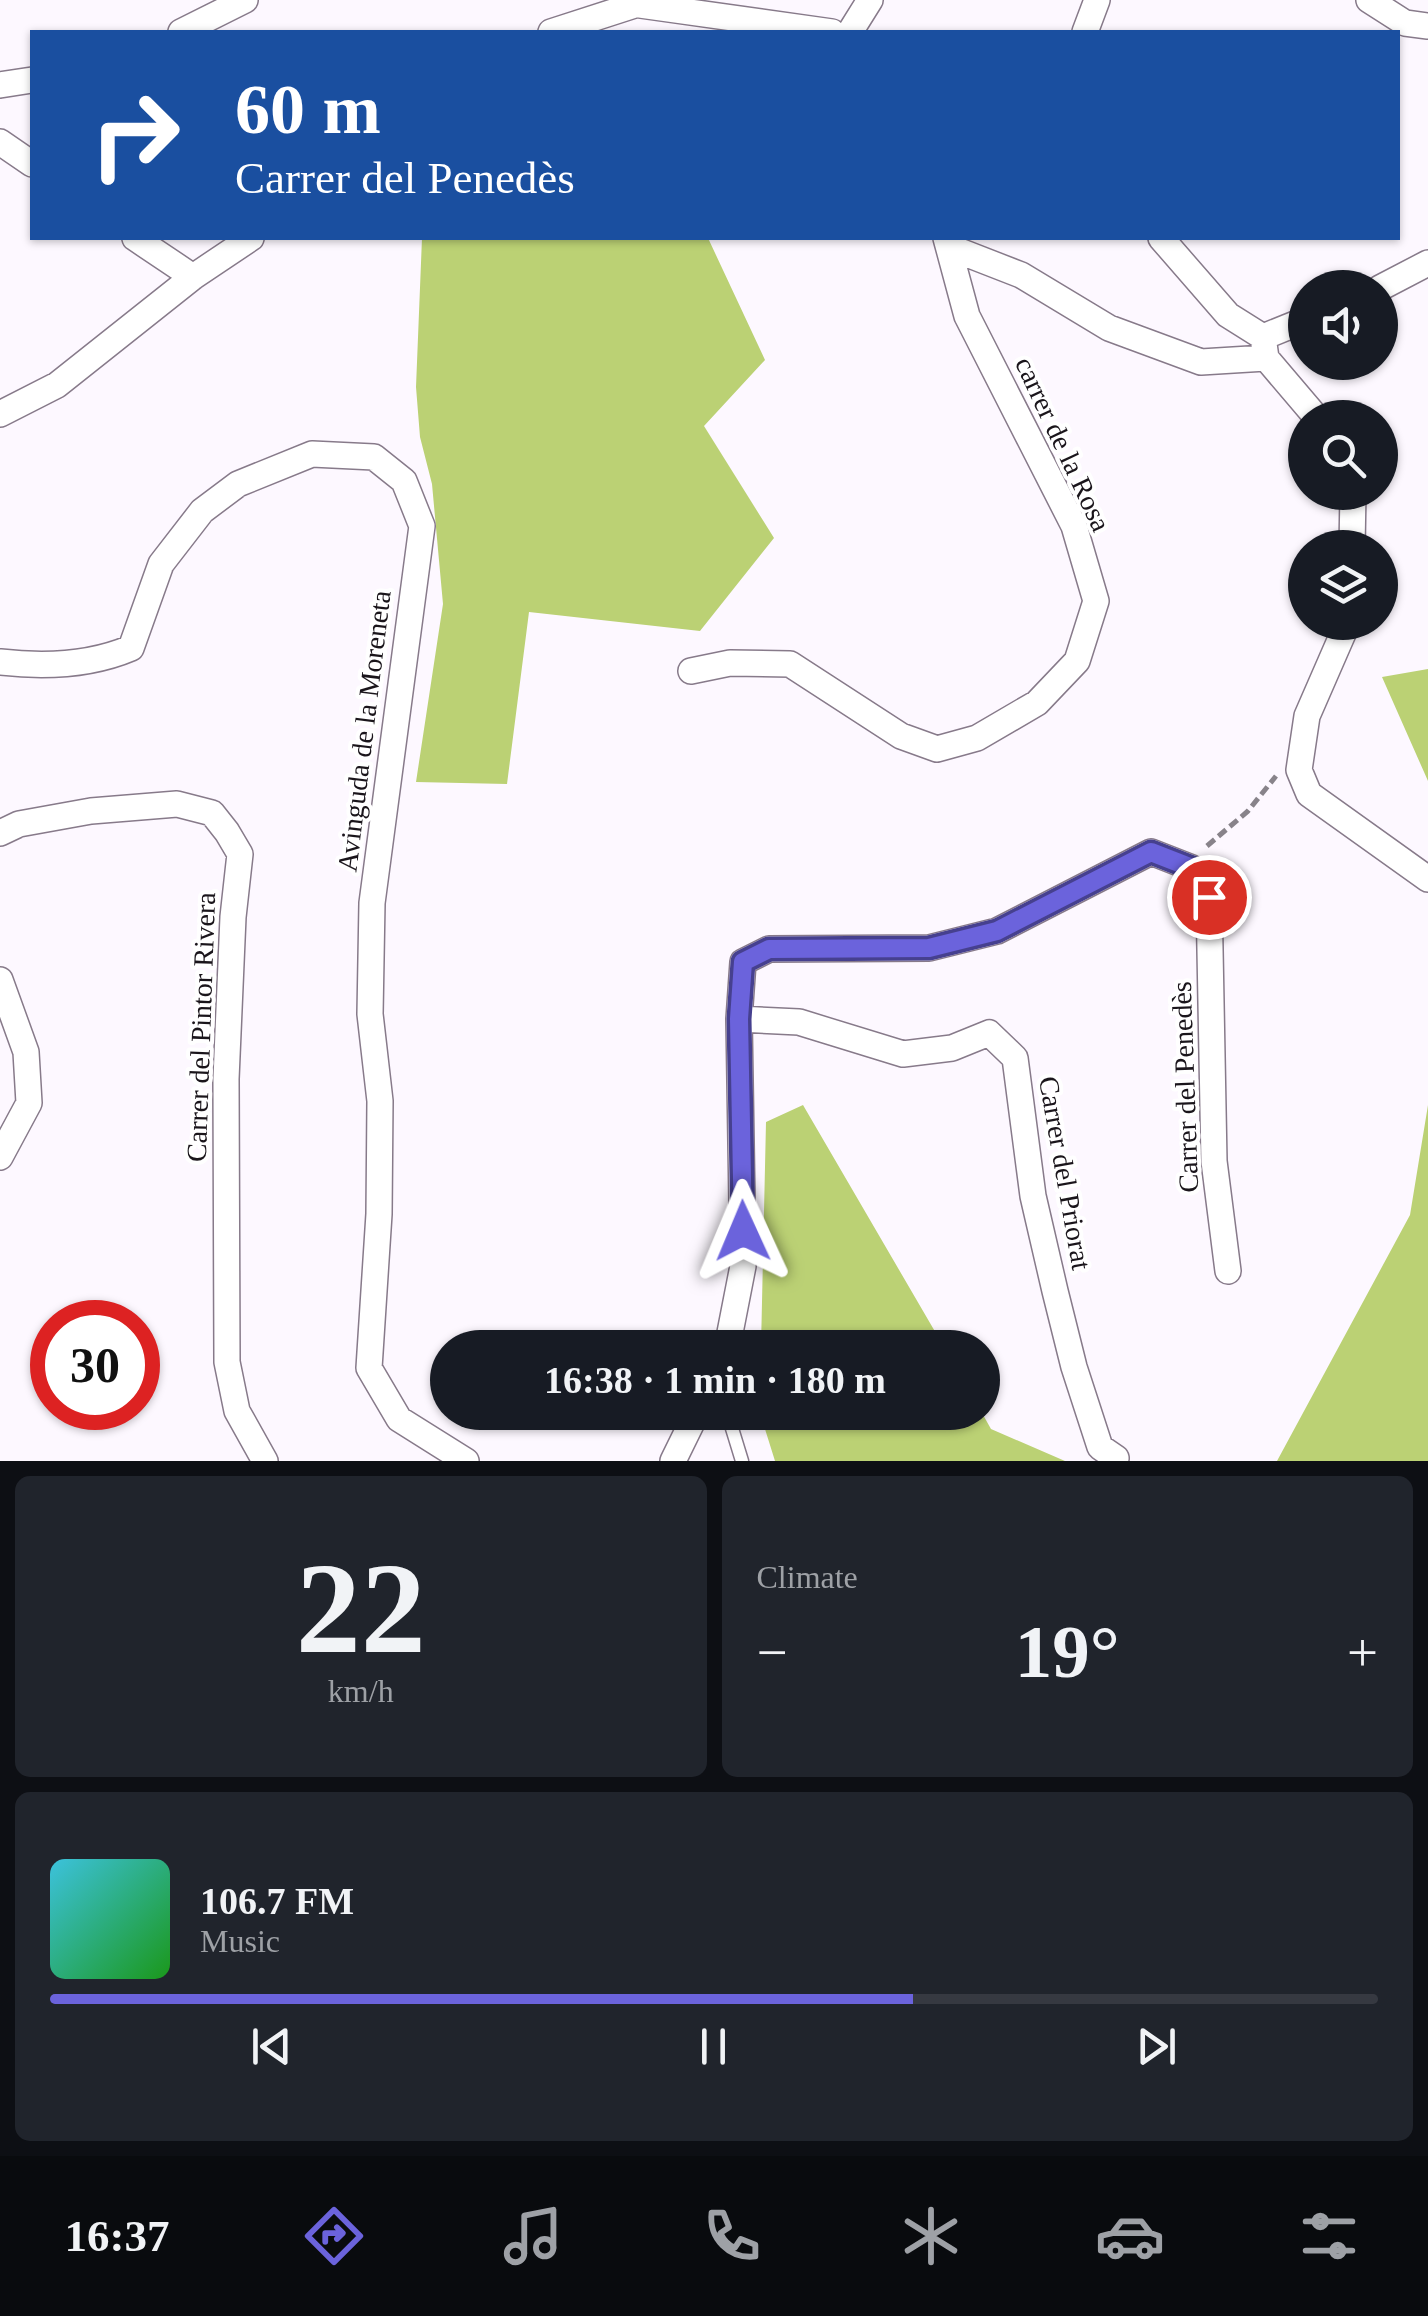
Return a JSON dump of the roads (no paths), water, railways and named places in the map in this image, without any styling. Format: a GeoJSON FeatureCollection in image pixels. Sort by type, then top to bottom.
{"type":"FeatureCollection","features":[{"type":"Feature","properties":{"kind":"street"},"geometry":{"type":"LineString","coordinates":[[185,30],[245,0]]}},
{"type":"Feature","properties":{"kind":"street"},"geometry":{"type":"LineString","coordinates":[[851,30],[870,0]]}},
{"type":"Feature","properties":{"kind":"street"},"geometry":{"type":"LineString","coordinates":[[1086,30],[1097,0]]}},
{"type":"Feature","properties":{"kind":"street"},"geometry":{"type":"LineString","coordinates":[[1370,0],[1405,23],[1428,26]]}},
{"type":"Feature","properties":{"kind":"street"},"geometry":{"type":"LineString","coordinates":[[558,30],[645,2],[820,30]]}},
{"type":"Feature","properties":{"kind":"street"},"geometry":{"type":"LineString","coordinates":[[0,85],[30,80]]}},
{"type":"Feature","properties":{"kind":"street"},"geometry":{"type":"LineString","coordinates":[[0,142],[30,163]]}},
{"type":"Feature","properties":{"kind":"street"},"geometry":{"type":"LineString","coordinates":[[138,240],[193,277]]}},
{"type":"Feature","properties":{"kind":"street"},"geometry":{"type":"LineString","coordinates":[[0,414],[57,386],[193,277],[247,240]]}},
{"type":"Feature","properties":{"kind":"street"},"geometry":{"type":"LineString","coordinates":[[1164,240],[1228,315],[1264,348],[1303,400]]}},
{"type":"Feature","properties":{"kind":"street"},"geometry":{"type":"LineString","coordinates":[[948,242],[1020,276],[1109,328],[1201,362],[1264,348],[1288,332]]}},
{"type":"Feature","properties":{"kind":"street","name":"carrer de la Rosa"},"geometry":{"type":"LineString","coordinates":[[691,671],[730,663],[790,664],[901,736],[937,749],[977,738],[1036,703],[1078,661],[1096,601],[1074,526],[966,316],[948,242]]}},
{"type":"Feature","properties":{"kind":"street"},"geometry":{"type":"LineString","coordinates":[[1398,278],[1428,262]]}},
{"type":"Feature","properties":{"kind":"street","name":"Avinguda de la Moreneta"},"geometry":{"type":"LineString","coordinates":[[0,662],[26,665],[104,659],[132,648],[160,564],[202,511],[238,484],[312,454],[374,458],[404,482],[422,526],[372,903],[370,1014],[380,1101],[376,1295],[369,1368],[400,1419],[466,1461]]}},
{"type":"Feature","properties":{"kind":"street"},"geometry":{"type":"LineString","coordinates":[[1340,640],[1307,716],[1299,770],[1309,794],[1428,879]]}},
{"type":"Feature","properties":{"kind":"street","name":"Carrer del Pintor Rivera"},"geometry":{"type":"LineString","coordinates":[[0,833],[19,824],[91,811],[177,804],[212,814],[240,854],[233,917],[226,1079],[228,1362],[237,1411],[265,1461]]}},
{"type":"Feature","properties":{"kind":"street","name":"Carrer del Penedès"},"geometry":{"type":"LineString","coordinates":[[731,1330],[743,1266],[739,1019],[743,962],[769,949],[929,948],[997,931],[1151,852],[1192,868],[1209,897],[1214,1161],[1228,1271]]}},
{"type":"Feature","properties":{"kind":"street"},"geometry":{"type":"LineString","coordinates":[[0,980],[26,1052],[29,1104],[0,1157]]}},
{"type":"Feature","properties":{"kind":"street","name":"Carrer del Priorat"},"geometry":{"type":"LineString","coordinates":[[739,1019],[799,1022],[903,1054],[952,1048],[989,1033],[1015,1058],[1033,1196],[1060,1310],[1100,1447],[1116,1458]]}},
{"type":"Feature","properties":{"kind":"street"},"geometry":{"type":"LineString","coordinates":[[673,1461],[688,1430]]}},
{"type":"Feature","properties":{"kind":"lane"},"geometry":{"type":"LineString","coordinates":[[733,1430],[742,1461]]}}]}
